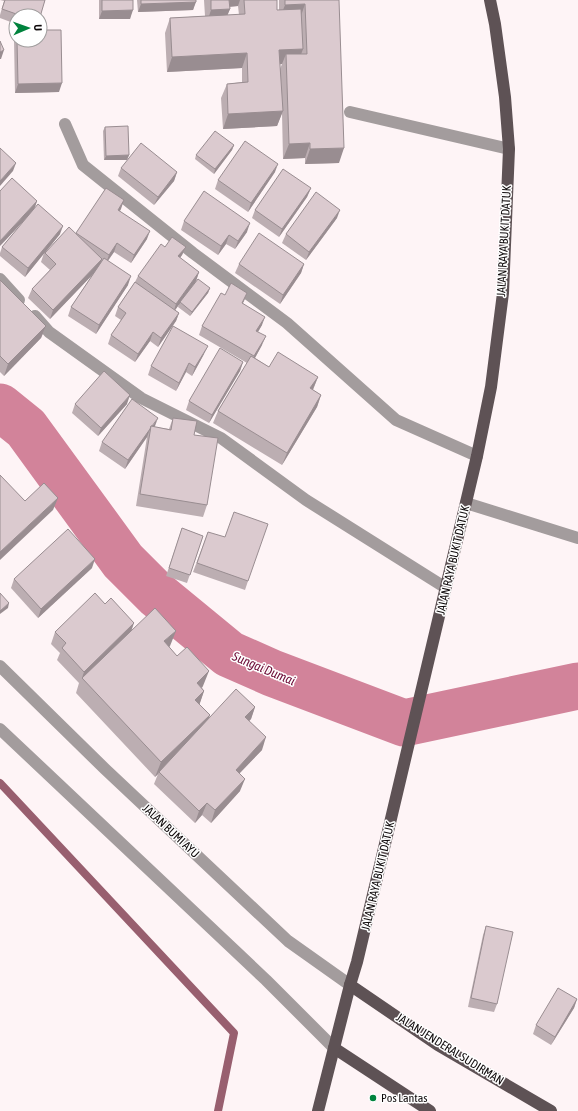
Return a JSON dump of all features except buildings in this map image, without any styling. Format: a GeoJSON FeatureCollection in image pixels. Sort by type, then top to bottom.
{"type":"FeatureCollection","features":[{"type":"Feature","properties":{"kind":"main road","name":"JALAN RAYA BUKIT DATUK"},"geometry":{"type":"LineString","coordinates":[[318,1111],[357,962],[430,657],[477,456],[491,387],[503,293],[508,149],[505,97],[495,24],[490,0]]}},
{"type":"Feature","properties":{"kind":"main road","name":"JALAN JENDERAL SUDIRMAN"},"geometry":{"type":"LineString","coordinates":[[350,985],[438,1044],[550,1111]]}},
{"type":"Feature","properties":{"kind":"main road"},"geometry":{"type":"LineString","coordinates":[[334,1048],[430,1111]]}},
{"type":"Feature","properties":{"kind":"street"},"geometry":{"type":"LineString","coordinates":[[350,112],[508,149]]}},
{"type":"Feature","properties":{"kind":"street"},"geometry":{"type":"LineString","coordinates":[[65,124],[83,165],[193,253],[287,324],[396,420],[477,456]]}},
{"type":"Feature","properties":{"kind":"street"},"geometry":{"type":"LineString","coordinates":[[0,279],[49,332],[142,398],[222,438],[306,500],[446,588]]}},
{"type":"Feature","properties":{"kind":"street"},"geometry":{"type":"LineString","coordinates":[[466,503],[578,538]]}},
{"type":"Feature","properties":{"kind":"street","name":"JALAN BUMI AYU"},"geometry":{"type":"LineString","coordinates":[[0,666],[105,769],[288,941],[350,985]]}},
{"type":"Feature","properties":{"kind":"street"},"geometry":{"type":"LineString","coordinates":[[0,729],[266,980],[334,1048]]}},
{"type":"Feature","properties":{"kind":"waterway","name":"Sungai Dumai"},"geometry":{"type":"LineString","coordinates":[[0,407],[26,428],[123,561],[156,594],[229,654],[272,673],[404,723],[578,686]]}},
{"type":"Feature","properties":{"kind":"waterway"},"geometry":{"type":"LineString","coordinates":[[0,783],[234,1033],[218,1111]]}},
{"type":"Feature","properties":{"kind":"place","name":"Pos Lantas"},"geometry":{"type":"Point","coordinates":[373,1098]}}]}
